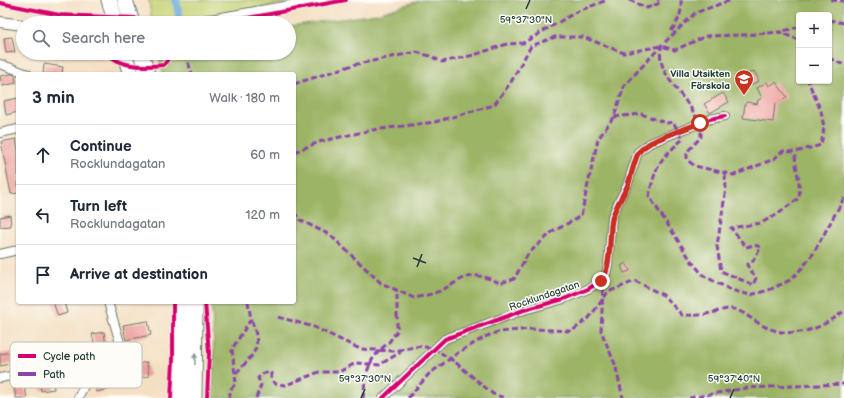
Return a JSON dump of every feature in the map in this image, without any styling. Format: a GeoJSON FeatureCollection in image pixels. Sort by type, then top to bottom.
{"type":"FeatureCollection","features":[{"type":"Feature","properties":{"kind":"highway"},"geometry":{"type":"LineString","coordinates":[[109,0],[114,16]]}},
{"type":"Feature","properties":{"kind":"highway"},"geometry":{"type":"LineString","coordinates":[[125,0],[130,16]]}},
{"type":"Feature","properties":{"kind":"highway"},"geometry":{"type":"LineString","coordinates":[[126,60],[130,72]]}},
{"type":"Feature","properties":{"kind":"highway"},"geometry":{"type":"LineString","coordinates":[[143,60],[146,72]]}},
{"type":"Feature","properties":{"kind":"highway"},"geometry":{"type":"LineString","coordinates":[[180,398],[190,304]]}},
{"type":"Feature","properties":{"kind":"highway"},"geometry":{"type":"LineString","coordinates":[[190,304],[194,398]]}},
{"type":"Feature","properties":{"kind":"street"},"geometry":{"type":"LineString","coordinates":[[228,16],[299,2],[324,0]]}},
{"type":"Feature","properties":{"kind":"street"},"geometry":{"type":"LineString","coordinates":[[0,22],[16,24]]}},
{"type":"Feature","properties":{"kind":"street"},"geometry":{"type":"LineString","coordinates":[[0,64],[22,72]]}},
{"type":"Feature","properties":{"kind":"street","name":"Rocklundagatan"},"geometry":{"type":"LineString","coordinates":[[383,398],[445,339],[524,310],[564,299],[588,289],[601,281],[606,274],[608,266],[612,217],[627,186],[638,152],[650,143],[710,119],[725,116]]}},
{"type":"Feature","properties":{"kind":"street"},"geometry":{"type":"LineString","coordinates":[[0,133],[16,129]]}},
{"type":"Feature","properties":{"kind":"street"},"geometry":{"type":"LineString","coordinates":[[0,254],[16,250]]}},
{"type":"Feature","properties":{"kind":"street"},"geometry":{"type":"LineString","coordinates":[[109,304],[120,342]]}},
{"type":"Feature","properties":{"kind":"street"},"geometry":{"type":"LineString","coordinates":[[0,378],[10,376]]}},
{"type":"Feature","properties":{"kind":"street"},"geometry":{"type":"LineString","coordinates":[[78,398],[83,388]]}},
{"type":"Feature","properties":{"kind":"green space"},"geometry":{"type":"Polygon","coordinates":[[[149,0],[301,0],[209,16],[151,16],[149,0]]]}},
{"type":"Feature","properties":{"kind":"green space"},"geometry":{"type":"Polygon","coordinates":[[[422,0],[844,0],[844,398],[212,398],[214,350],[211,304],[296,304],[296,72],[163,72],[160,60],[296,60],[296,25],[377,14],[422,0]]]}},
{"type":"Feature","properties":{"kind":"building"},"geometry":{"type":"Polygon","coordinates":[[[12,37],[15,52],[6,53],[4,38],[12,37]]]}},
{"type":"Feature","properties":{"kind":"building"},"geometry":{"type":"Polygon","coordinates":[[[44,64],[63,67],[62,72],[43,72],[44,64]]]}},
{"type":"Feature","properties":{"kind":"building"},"geometry":{"type":"Polygon","coordinates":[[[754,71],[759,81],[742,89],[738,79],[754,71]]]}},
{"type":"Feature","properties":{"kind":"building"},"geometry":{"type":"Polygon","coordinates":[[[15,75],[16,83],[2,86],[0,76],[15,75]]]}},
{"type":"Feature","properties":{"kind":"building"},"geometry":{"type":"Polygon","coordinates":[[[767,82],[769,86],[776,82],[787,97],[775,104],[773,122],[743,118],[745,104],[747,102],[757,104],[758,100],[762,98],[757,88],[767,82]]]}},
{"type":"Feature","properties":{"kind":"building"},"geometry":{"type":"Polygon","coordinates":[[[723,93],[729,102],[710,113],[704,104],[723,93]]]}},
{"type":"Feature","properties":{"kind":"building"},"geometry":{"type":"Polygon","coordinates":[[[16,98],[16,112],[6,115],[4,101],[16,98]]]}},
{"type":"Feature","properties":{"kind":"building"},"geometry":{"type":"Polygon","coordinates":[[[16,139],[16,193],[11,194],[1,142],[16,139]]]}},
{"type":"Feature","properties":{"kind":"building"},"geometry":{"type":"Polygon","coordinates":[[[10,215],[11,226],[0,227],[0,217],[10,215]]]}},
{"type":"Feature","properties":{"kind":"building"},"geometry":{"type":"Polygon","coordinates":[[[626,263],[630,271],[624,273],[621,266],[626,263]]]}},
{"type":"Feature","properties":{"kind":"building"},"geometry":{"type":"Polygon","coordinates":[[[54,304],[65,304],[67,313],[58,316],[54,304]]]}},
{"type":"Feature","properties":{"kind":"building"},"geometry":{"type":"Polygon","coordinates":[[[148,321],[151,335],[126,340],[123,325],[148,321]]]}},
{"type":"Feature","properties":{"kind":"building"},"geometry":{"type":"Polygon","coordinates":[[[104,332],[106,342],[94,342],[92,334],[104,332]]]}},
{"type":"Feature","properties":{"kind":"building"},"geometry":{"type":"Polygon","coordinates":[[[10,352],[10,364],[0,366],[0,354],[10,352]]]}},
{"type":"Feature","properties":{"kind":"building"},"geometry":{"type":"Polygon","coordinates":[[[147,362],[149,376],[142,377],[142,363],[147,362]]]}},
{"type":"Feature","properties":{"kind":"building"},"geometry":{"type":"Polygon","coordinates":[[[14,388],[25,388],[27,398],[16,398],[14,388]]]}},
{"type":"Feature","properties":{"kind":"building"},"geometry":{"type":"Polygon","coordinates":[[[40,388],[54,388],[54,389],[41,391],[40,388]]]}},
{"type":"Feature","properties":{"kind":"building"},"geometry":{"type":"Polygon","coordinates":[[[95,388],[115,388],[96,392],[95,388]]]}},
{"type":"Feature","properties":{"kind":"waterway"},"geometry":{"type":"LineString","coordinates":[[176,0],[179,16]]}},
{"type":"Feature","properties":{"kind":"marked path"},"geometry":{"type":"LineString","coordinates":[[296,83],[353,65],[416,52],[430,56],[442,62],[474,55],[507,44],[523,43],[576,12],[607,0]]}},
{"type":"Feature","properties":{"kind":"marked path"},"geometry":{"type":"LineString","coordinates":[[629,0],[647,8],[660,3],[658,0]]}},
{"type":"Feature","properties":{"kind":"marked path"},"geometry":{"type":"LineString","coordinates":[[671,31],[679,16],[681,0]]}},
{"type":"Feature","properties":{"kind":"marked path"},"geometry":{"type":"LineString","coordinates":[[296,215],[300,220],[330,235],[381,283],[414,298],[439,291],[470,276],[482,277],[500,283],[514,279],[528,254],[552,232],[581,216],[598,139],[614,117],[624,86],[661,46],[695,13],[731,0]]}},
{"type":"Feature","properties":{"kind":"marked path"},"geometry":{"type":"LineString","coordinates":[[831,0],[844,1]]}},
{"type":"Feature","properties":{"kind":"marked path"},"geometry":{"type":"LineString","coordinates":[[832,21],[844,23]]}},
{"type":"Feature","properties":{"kind":"marked path"},"geometry":{"type":"LineString","coordinates":[[796,28],[779,32],[796,39]]}},
{"type":"Feature","properties":{"kind":"marked path"},"geometry":{"type":"LineString","coordinates":[[296,151],[322,141],[372,130],[435,122],[494,105],[511,82],[531,46],[555,37],[583,37],[624,53],[661,46],[675,50],[706,36],[779,32]]}},
{"type":"Feature","properties":{"kind":"marked path"},"geometry":{"type":"LineString","coordinates":[[662,44],[661,57],[664,69],[670,80],[694,113],[699,124],[701,137],[687,152],[687,160],[695,166],[734,175],[774,159],[783,151],[795,152],[821,145],[824,128],[821,111],[809,84]]}},
{"type":"Feature","properties":{"kind":"marked path"},"geometry":{"type":"LineString","coordinates":[[832,59],[844,65]]}},
{"type":"Feature","properties":{"kind":"marked path"},"geometry":{"type":"LineString","coordinates":[[187,60],[191,72]]}},
{"type":"Feature","properties":{"kind":"marked path"},"geometry":{"type":"LineString","coordinates":[[614,117],[641,114],[667,123],[673,122],[683,139],[669,152],[660,164],[654,177],[649,196],[692,262],[704,276],[731,290],[750,295],[769,290],[790,280],[813,254],[844,198]]}},
{"type":"Feature","properties":{"kind":"marked path"},"geometry":{"type":"LineString","coordinates":[[725,174],[726,189],[717,246],[721,271],[753,285],[756,278],[747,265],[753,261],[761,247],[754,245],[746,247],[731,228],[761,223],[776,215],[799,198],[795,152]]}},
{"type":"Feature","properties":{"kind":"marked path"},"geometry":{"type":"LineString","coordinates":[[601,281],[603,291],[601,331],[615,364],[623,398]]}},
{"type":"Feature","properties":{"kind":"marked path"},"geometry":{"type":"LineString","coordinates":[[408,398],[429,374],[459,352],[487,336],[498,332],[532,329],[572,331],[589,318],[608,292],[635,281],[663,295],[682,315],[700,315],[726,309],[733,309],[740,311],[760,324],[782,332],[793,333],[814,328],[824,324],[844,311]]}},
{"type":"Feature","properties":{"kind":"marked path"},"geometry":{"type":"LineString","coordinates":[[363,398],[366,374],[372,360],[397,331],[397,291]]}},
{"type":"Feature","properties":{"kind":"marked path"},"geometry":{"type":"LineString","coordinates":[[229,398],[231,389],[236,383],[232,349],[251,319],[248,304]]}},
{"type":"Feature","properties":{"kind":"marked path"},"geometry":{"type":"LineString","coordinates":[[278,317],[314,327],[360,349],[393,351],[421,346],[435,349],[455,362],[493,394],[505,398]]}},
{"type":"Feature","properties":{"kind":"marked path"},"geometry":{"type":"LineString","coordinates":[[236,373],[256,349],[257,343],[251,319]]}},
{"type":"Feature","properties":{"kind":"marked path"},"geometry":{"type":"LineString","coordinates":[[256,398],[261,385],[258,378],[264,373],[271,373],[271,380],[276,384],[286,385],[319,372],[339,372],[356,363],[379,365],[401,352]]}},
{"type":"Feature","properties":{"kind":"marked path"},"geometry":{"type":"LineString","coordinates":[[689,398],[746,388],[844,384]]}},
{"type":"Feature","properties":{"kind":"cycle path"},"geometry":{"type":"LineString","coordinates":[[258,16],[346,0]]}},
{"type":"Feature","properties":{"kind":"cycle path"},"geometry":{"type":"LineString","coordinates":[[0,3],[60,15],[85,16]]}},
{"type":"Feature","properties":{"kind":"cycle path"},"geometry":{"type":"LineString","coordinates":[[117,60],[126,64],[141,66],[164,65],[167,60]]}},
{"type":"Feature","properties":{"kind":"cycle path"},"geometry":{"type":"LineString","coordinates":[[383,398],[445,339],[524,310],[564,299],[588,289],[601,281],[606,274],[608,265],[612,217],[627,186],[638,152],[650,143],[710,119],[725,116]]}},
{"type":"Feature","properties":{"kind":"cycle path"},"geometry":{"type":"LineString","coordinates":[[171,398],[173,361],[173,304]]}},
{"type":"Feature","properties":{"kind":"cycle path"},"geometry":{"type":"LineString","coordinates":[[205,304],[209,353],[207,398]]}},
{"type":"Feature","properties":{"kind":"place","name":"Villa Utsikten Förskola"},"geometry":{"type":"Point","coordinates":[744,96]}},
{"type":"Feature","properties":{"kind":"route"},"geometry":{"type":"LineString","coordinates":[[601,281],[606,274],[608,266],[612,217],[627,186],[638,152],[650,143],[700,123]]}}]}
